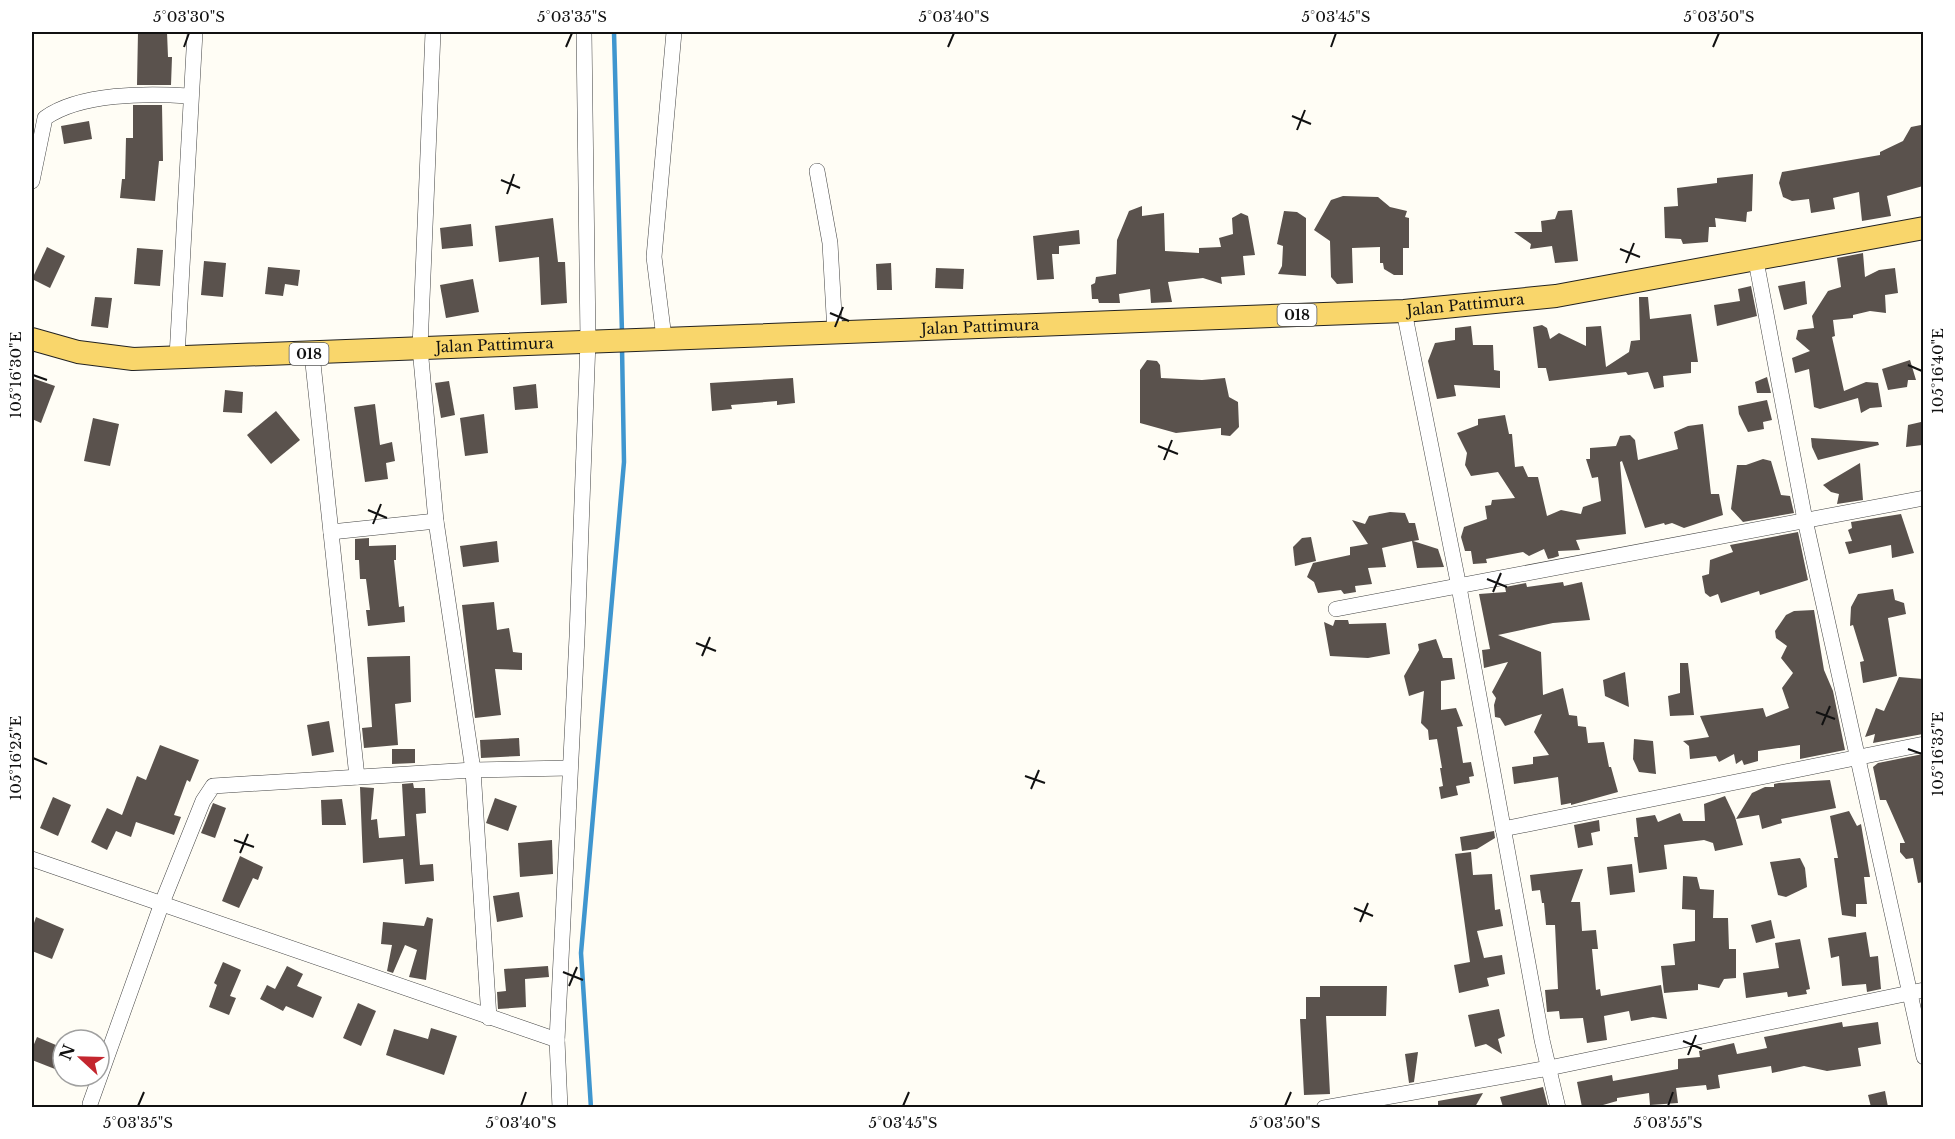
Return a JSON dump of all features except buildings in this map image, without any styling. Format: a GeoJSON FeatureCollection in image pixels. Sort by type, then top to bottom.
{"type":"FeatureCollection","features":[{"type":"Feature","properties":{"kind":"main road","name":"Jalan Pattimura"},"geometry":{"type":"LineString","coordinates":[[32,339],[78,352],[111,358],[177,357],[312,354],[664,338],[1404,311],[1556,297],[1923,228]]}},
{"type":"Feature","properties":{"kind":"street"},"geometry":{"type":"LineString","coordinates":[[177,357],[189,96],[195,32]]}},
{"type":"Feature","properties":{"kind":"street"},"geometry":{"type":"LineString","coordinates":[[433,32],[420,348],[436,521],[473,770],[489,1018]]}},
{"type":"Feature","properties":{"kind":"street"},"geometry":{"type":"LineString","coordinates":[[560,1107],[557,1040],[577,637],[588,341],[585,32]]}},
{"type":"Feature","properties":{"kind":"street"},"geometry":{"type":"LineString","coordinates":[[664,338],[654,257],[674,32]]}},
{"type":"Feature","properties":{"kind":"street"},"geometry":{"type":"LineString","coordinates":[[32,181],[45,118],[58,109],[149,93],[189,96]]}},
{"type":"Feature","properties":{"kind":"street"},"geometry":{"type":"LineString","coordinates":[[817,171],[830,243],[835,333]]}},
{"type":"Feature","properties":{"kind":"street"},"geometry":{"type":"LineString","coordinates":[[1756,261],[1805,520],[1856,757],[1917,992],[1923,1057]]}},
{"type":"Feature","properties":{"kind":"street"},"geometry":{"type":"LineString","coordinates":[[1404,311],[1558,1107]]}},
{"type":"Feature","properties":{"kind":"street"},"geometry":{"type":"LineString","coordinates":[[312,354],[357,777]]}},
{"type":"Feature","properties":{"kind":"street"},"geometry":{"type":"LineString","coordinates":[[1336,609],[1923,498]]}},
{"type":"Feature","properties":{"kind":"street"},"geometry":{"type":"LineString","coordinates":[[331,532],[436,521]]}},
{"type":"Feature","properties":{"kind":"street"},"geometry":{"type":"LineString","coordinates":[[1503,829],[1923,744]]}},
{"type":"Feature","properties":{"kind":"street"},"geometry":{"type":"LineString","coordinates":[[90,1104],[162,903],[202,801],[213,786],[473,770],[569,768]]}},
{"type":"Feature","properties":{"kind":"street"},"geometry":{"type":"LineString","coordinates":[[32,859],[557,1040]]}},
{"type":"Feature","properties":{"kind":"street"},"geometry":{"type":"LineString","coordinates":[[1324,1107],[1549,1068],[1917,992]]}},
{"type":"Feature","properties":{"kind":"waterway"},"geometry":{"type":"LineString","coordinates":[[614,32],[622,333]]}},
{"type":"Feature","properties":{"kind":"waterway"},"geometry":{"type":"LineString","coordinates":[[591,1108],[581,953],[624,462],[622,347]]}}]}
